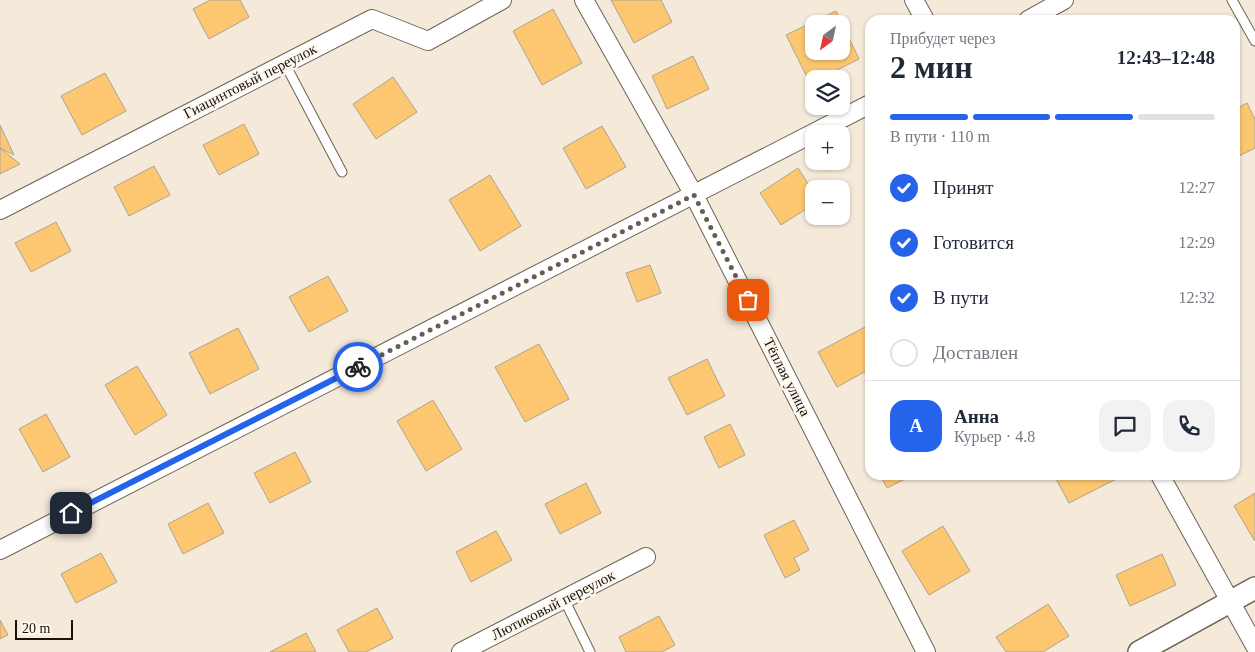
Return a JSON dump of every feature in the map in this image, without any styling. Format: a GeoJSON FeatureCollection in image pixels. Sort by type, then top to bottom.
{"type":"FeatureCollection","features":[{"type":"Feature","properties":{"kind":"street","name":"Гиацинтовый переулок"},"geometry":{"type":"LineString","coordinates":[[0,210],[372,19],[428,42],[502,0]]}},
{"type":"Feature","properties":{"kind":"street","name":"Тёплая улица"},"geometry":{"type":"LineString","coordinates":[[584,0],[694,195],[926,652]]}},
{"type":"Feature","properties":{"kind":"street"},"geometry":{"type":"LineString","coordinates":[[914,0],[922,15]]}},
{"type":"Feature","properties":{"kind":"street"},"geometry":{"type":"LineString","coordinates":[[1037,15],[1064,0]]}},
{"type":"Feature","properties":{"kind":"street"},"geometry":{"type":"LineString","coordinates":[[0,550],[865,107]]}},
{"type":"Feature","properties":{"kind":"street"},"geometry":{"type":"LineString","coordinates":[[1163,480],[1255,646]]}},
{"type":"Feature","properties":{"kind":"street","name":"Лютиковый переулок"},"geometry":{"type":"LineString","coordinates":[[461,652],[646,557]]}},
{"type":"Feature","properties":{"kind":"street"},"geometry":{"type":"LineString","coordinates":[[1139,652],[1230,600],[1255,588]]}},
{"type":"Feature","properties":{"kind":"lane"},"geometry":{"type":"LineString","coordinates":[[1232,0],[1255,41]]}},
{"type":"Feature","properties":{"kind":"lane"},"geometry":{"type":"LineString","coordinates":[[285,64],[342,172]]}},
{"type":"Feature","properties":{"kind":"lane"},"geometry":{"type":"LineString","coordinates":[[564,599],[590,652]]}},
{"type":"Feature","properties":{"kind":"building"},"geometry":{"type":"Polygon","coordinates":[[[210,0],[240,0],[249,17],[209,39],[193,9],[210,0]]]}},
{"type":"Feature","properties":{"kind":"building"},"geometry":{"type":"Polygon","coordinates":[[[611,0],[661,0],[672,22],[634,43],[611,0]]]}},
{"type":"Feature","properties":{"kind":"building"},"geometry":{"type":"Polygon","coordinates":[[[553,9],[582,63],[542,85],[513,31],[553,9]]]}},
{"type":"Feature","properties":{"kind":"building"},"geometry":{"type":"Polygon","coordinates":[[[836,11],[838,15],[828,15],[836,11]]]}},
{"type":"Feature","properties":{"kind":"building"},"geometry":{"type":"Polygon","coordinates":[[[805,26],[805,60],[850,60],[850,40],[859,59],[837,70],[805,70],[805,73],[786,35],[805,26]]]}},
{"type":"Feature","properties":{"kind":"building"},"geometry":{"type":"Polygon","coordinates":[[[693,56],[709,89],[667,109],[652,76],[693,56]]]}},
{"type":"Feature","properties":{"kind":"building"},"geometry":{"type":"Polygon","coordinates":[[[105,73],[126,111],[82,135],[61,96],[105,73]]]}},
{"type":"Feature","properties":{"kind":"building"},"geometry":{"type":"Polygon","coordinates":[[[393,77],[417,112],[376,139],[353,104],[393,77]]]}},
{"type":"Feature","properties":{"kind":"building"},"geometry":{"type":"Polygon","coordinates":[[[1247,103],[1255,119],[1255,148],[1240,156],[1240,106],[1247,103]]]}},
{"type":"Feature","properties":{"kind":"building"},"geometry":{"type":"Polygon","coordinates":[[[244,124],[259,154],[219,175],[203,145],[244,124]]]}},
{"type":"Feature","properties":{"kind":"building"},"geometry":{"type":"Polygon","coordinates":[[[0,125],[14,155],[0,148],[0,125]]]}},
{"type":"Feature","properties":{"kind":"building"},"geometry":{"type":"Polygon","coordinates":[[[602,126],[626,167],[586,189],[563,148],[602,126]]]}},
{"type":"Feature","properties":{"kind":"building"},"geometry":{"type":"Polygon","coordinates":[[[0,148],[20,164],[0,174],[0,148]]]}},
{"type":"Feature","properties":{"kind":"building"},"geometry":{"type":"Polygon","coordinates":[[[154,166],[170,195],[129,216],[114,187],[154,166]]]}},
{"type":"Feature","properties":{"kind":"building"},"geometry":{"type":"Polygon","coordinates":[[[798,168],[806,180],[805,210],[781,225],[760,193],[798,168]]]}},
{"type":"Feature","properties":{"kind":"building"},"geometry":{"type":"Polygon","coordinates":[[[490,175],[521,226],[480,251],[449,200],[490,175]]]}},
{"type":"Feature","properties":{"kind":"building"},"geometry":{"type":"Polygon","coordinates":[[[56,222],[71,251],[31,272],[15,243],[56,222]]]}},
{"type":"Feature","properties":{"kind":"building"},"geometry":{"type":"Polygon","coordinates":[[[650,265],[661,293],[637,302],[626,273],[650,265]]]}},
{"type":"Feature","properties":{"kind":"building"},"geometry":{"type":"Polygon","coordinates":[[[328,276],[348,311],[309,332],[289,297],[328,276]]]}},
{"type":"Feature","properties":{"kind":"building"},"geometry":{"type":"Polygon","coordinates":[[[865,327],[865,372],[837,387],[818,352],[865,327]]]}},
{"type":"Feature","properties":{"kind":"building"},"geometry":{"type":"Polygon","coordinates":[[[238,328],[259,369],[210,394],[189,353],[238,328]]]}},
{"type":"Feature","properties":{"kind":"building"},"geometry":{"type":"Polygon","coordinates":[[[539,344],[569,399],[525,422],[495,367],[539,344]]]}},
{"type":"Feature","properties":{"kind":"building"},"geometry":{"type":"Polygon","coordinates":[[[707,359],[725,396],[687,415],[668,378],[707,359]]]}},
{"type":"Feature","properties":{"kind":"building"},"geometry":{"type":"Polygon","coordinates":[[[137,366],[167,415],[135,435],[105,385],[137,366]]]}},
{"type":"Feature","properties":{"kind":"building"},"geometry":{"type":"Polygon","coordinates":[[[433,400],[462,449],[426,471],[397,421],[433,400]]]}},
{"type":"Feature","properties":{"kind":"building"},"geometry":{"type":"Polygon","coordinates":[[[46,414],[70,457],[43,472],[19,429],[46,414]]]}},
{"type":"Feature","properties":{"kind":"building"},"geometry":{"type":"Polygon","coordinates":[[[730,424],[745,455],[719,468],[704,437],[730,424]]]}},
{"type":"Feature","properties":{"kind":"building"},"geometry":{"type":"Polygon","coordinates":[[[295,452],[311,482],[270,503],[254,473],[295,452]]]}},
{"type":"Feature","properties":{"kind":"building"},"geometry":{"type":"Polygon","coordinates":[[[883,480],[903,480],[887,488],[883,480]]]}},
{"type":"Feature","properties":{"kind":"building"},"geometry":{"type":"Polygon","coordinates":[[[1057,480],[1114,480],[1069,503],[1057,480]]]}},
{"type":"Feature","properties":{"kind":"building"},"geometry":{"type":"Polygon","coordinates":[[[586,483],[601,513],[560,534],[545,504],[586,483]]]}},
{"type":"Feature","properties":{"kind":"building"},"geometry":{"type":"Polygon","coordinates":[[[1255,493],[1255,540],[1254,540],[1234,506],[1255,493]]]}},
{"type":"Feature","properties":{"kind":"building"},"geometry":{"type":"Polygon","coordinates":[[[208,503],[224,533],[183,554],[168,524],[208,503]]]}},
{"type":"Feature","properties":{"kind":"building"},"geometry":{"type":"Polygon","coordinates":[[[794,520],[809,550],[794,558],[800,570],[785,578],[764,535],[794,520]]]}},
{"type":"Feature","properties":{"kind":"building"},"geometry":{"type":"Polygon","coordinates":[[[943,526],[970,571],[929,595],[902,551],[943,526]]]}},
{"type":"Feature","properties":{"kind":"building"},"geometry":{"type":"Polygon","coordinates":[[[496,531],[512,560],[471,582],[456,552],[496,531]]]}},
{"type":"Feature","properties":{"kind":"building"},"geometry":{"type":"Polygon","coordinates":[[[101,553],[117,582],[76,603],[61,574],[101,553]]]}},
{"type":"Feature","properties":{"kind":"building"},"geometry":{"type":"Polygon","coordinates":[[[1162,554],[1176,585],[1130,606],[1116,575],[1162,554]]]}},
{"type":"Feature","properties":{"kind":"building"},"geometry":{"type":"Polygon","coordinates":[[[1048,604],[1069,636],[1043,652],[1006,652],[996,637],[1048,604]]]}},
{"type":"Feature","properties":{"kind":"building"},"geometry":{"type":"Polygon","coordinates":[[[377,608],[393,638],[366,652],[349,652],[337,630],[377,608]]]}},
{"type":"Feature","properties":{"kind":"building"},"geometry":{"type":"Polygon","coordinates":[[[659,616],[675,645],[662,652],[626,652],[619,637],[659,616]]]}},
{"type":"Feature","properties":{"kind":"building"},"geometry":{"type":"Polygon","coordinates":[[[0,620],[8,635],[0,639],[0,620]]]}},
{"type":"Feature","properties":{"kind":"building"},"geometry":{"type":"Polygon","coordinates":[[[306,633],[316,652],[270,652],[306,633]]]}},
{"type":"Feature","properties":{"kind":"way so far"},"geometry":{"type":"LineString","coordinates":[[358,367],[694,195],[748,300]]}},
{"type":"Feature","properties":{"kind":"route"},"geometry":{"type":"LineString","coordinates":[[71,513],[358,367]]}}]}
